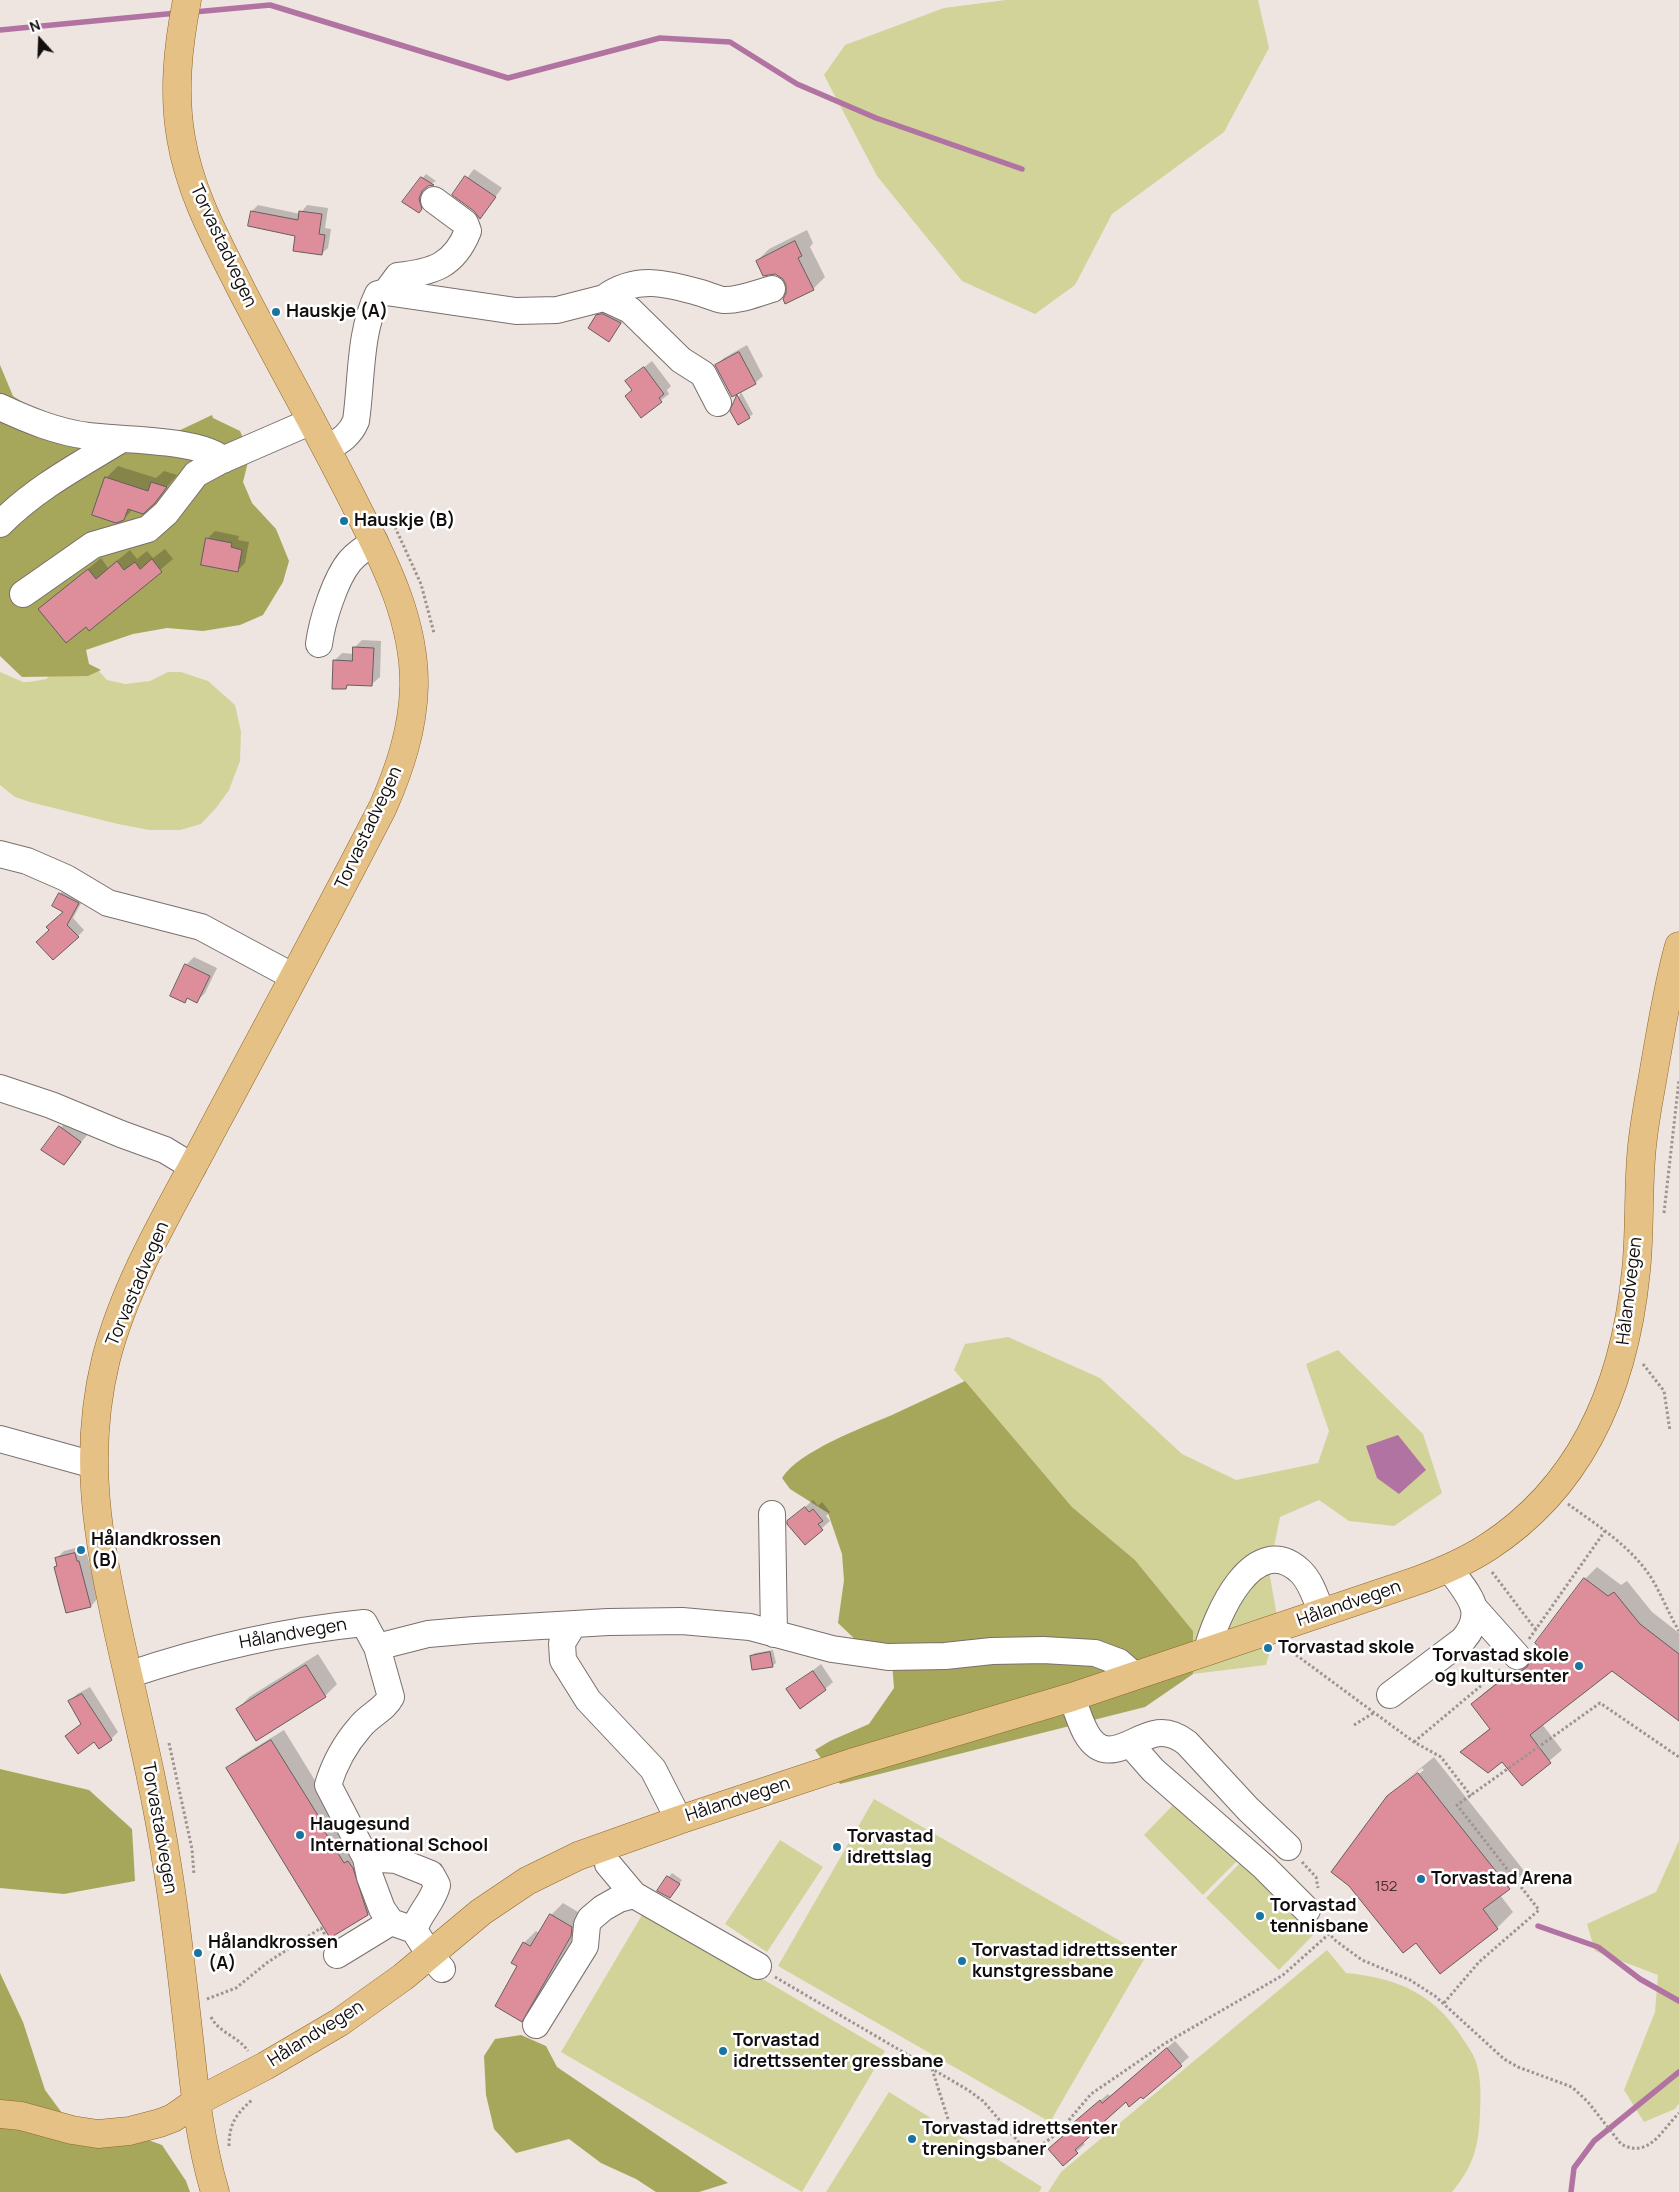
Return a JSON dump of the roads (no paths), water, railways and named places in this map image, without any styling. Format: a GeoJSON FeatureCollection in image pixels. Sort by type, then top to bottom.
{"type":"FeatureCollection","features":[{"type":"Feature","properties":{"kind":"main road","name":"Torvastadvegen"},"geometry":{"type":"LineString","coordinates":[[187,0],[178,53],[176,91],[181,138],[192,185],[208,222],[375,542],[399,599],[409,637],[414,684],[409,731],[397,774],[383,807],[146,1257],[113,1336],[106,1360],[98,1404],[94,1465],[95,1511],[102,1557],[150,1773],[167,1865],[181,1965],[196,2102],[203,2147],[215,2192]]}},
{"type":"Feature","properties":{"kind":"main road","name":"Hålandvegen"},"geometry":{"type":"LineString","coordinates":[[0,2114],[21,2116],[72,2130],[98,2134],[129,2131],[160,2124],[173,2118],[196,2102],[316,2038],[375,1998],[436,1962],[481,1912],[508,1892],[548,1870],[595,1850],[679,1820],[851,1763],[1072,1697],[1322,1613],[1449,1568],[1488,1548],[1508,1533],[1551,1493],[1585,1447],[1613,1387],[1625,1341],[1636,1270],[1644,1133],[1665,1007],[1679,946]]}},
{"type":"Feature","properties":{"kind":"street"},"geometry":{"type":"LineString","coordinates":[[386,292],[398,276],[426,273],[447,263],[462,248],[468,231],[464,223],[434,200]]}},
{"type":"Feature","properties":{"kind":"street"},"geometry":{"type":"LineString","coordinates":[[327,448],[340,441],[352,430],[356,421],[362,354],[369,311],[378,294],[386,292],[516,311],[557,310],[604,298],[612,292],[633,284],[655,282],[723,300],[772,289]]}},
{"type":"Feature","properties":{"kind":"street"},"geometry":{"type":"LineString","coordinates":[[604,298],[630,310],[681,360],[703,374],[718,402]]}},
{"type":"Feature","properties":{"kind":"street"},"geometry":{"type":"LineString","coordinates":[[0,407],[40,425],[87,436],[180,445],[206,450],[223,460]]}},
{"type":"Feature","properties":{"kind":"street"},"geometry":{"type":"LineString","coordinates":[[23,594],[93,545],[148,529],[166,513],[196,474],[312,420]]}},
{"type":"Feature","properties":{"kind":"street"},"geometry":{"type":"LineString","coordinates":[[0,524],[62,473],[122,439]]}},
{"type":"Feature","properties":{"kind":"street"},"geometry":{"type":"LineString","coordinates":[[319,644],[330,603],[343,571],[351,560],[375,542]]}},
{"type":"Feature","properties":{"kind":"street"},"geometry":{"type":"LineString","coordinates":[[0,854],[27,861],[66,878],[108,903],[201,927],[294,977]]}},
{"type":"Feature","properties":{"kind":"street"},"geometry":{"type":"LineString","coordinates":[[0,1088],[51,1105],[165,1150],[193,1167]]}},
{"type":"Feature","properties":{"kind":"street"},"geometry":{"type":"LineString","coordinates":[[0,1439],[94,1465]]}},
{"type":"Feature","properties":{"kind":"street"},"geometry":{"type":"LineString","coordinates":[[772,1514],[774,1634]]}},
{"type":"Feature","properties":{"kind":"street"},"geometry":{"type":"LineString","coordinates":[[1207,1651],[1212,1630],[1242,1578],[1253,1567],[1264,1562],[1283,1562],[1300,1572],[1309,1584],[1322,1613]]}},
{"type":"Feature","properties":{"kind":"street"},"geometry":{"type":"LineString","coordinates":[[1449,1568],[1475,1609],[1517,1656]]}},
{"type":"Feature","properties":{"kind":"street"},"geometry":{"type":"LineString","coordinates":[[1382,1704],[1463,1640],[1471,1631],[1475,1619],[1475,1609]]}},
{"type":"Feature","properties":{"kind":"street"},"geometry":{"type":"LineString","coordinates":[[436,1962],[403,1926],[382,1909],[370,1877],[366,1858],[328,1785],[333,1768],[359,1727],[373,1713],[389,1702],[391,1697],[377,1647],[428,1634],[573,1625],[682,1621],[737,1625],[832,1649],[888,1657],[945,1656],[992,1651],[1043,1650],[1095,1653],[1120,1662],[1135,1676]]}},
{"type":"Feature","properties":{"kind":"street","name":"Hålandvegen"},"geometry":{"type":"LineString","coordinates":[[128,1675],[164,1662],[236,1644],[319,1628],[364,1623],[377,1647]]}},
{"type":"Feature","properties":{"kind":"street"},"geometry":{"type":"LineString","coordinates":[[573,1625],[562,1643],[563,1660],[588,1700],[653,1769],[679,1820]]}},
{"type":"Feature","properties":{"kind":"street"},"geometry":{"type":"LineString","coordinates":[[1072,1697],[1086,1734],[1092,1741],[1107,1749],[1116,1750],[1153,1734],[1168,1734],[1181,1738],[1248,1809],[1288,1847]]}},
{"type":"Feature","properties":{"kind":"street"},"geometry":{"type":"LineString","coordinates":[[1131,1745],[1153,1770],[1264,1867],[1307,1910]]}},
{"type":"Feature","properties":{"kind":"street"},"geometry":{"type":"LineString","coordinates":[[337,1955],[403,1926],[423,1910],[435,1895],[437,1885],[431,1874],[396,1860],[366,1858]]}},
{"type":"Feature","properties":{"kind":"street"},"geometry":{"type":"LineString","coordinates":[[608,1864],[634,1895],[758,1966]]}},
{"type":"Feature","properties":{"kind":"street"},"geometry":{"type":"LineString","coordinates":[[536,2025],[585,1946],[586,1925],[590,1919],[603,1908],[619,1899],[634,1895]]}},
{"type":"Feature","properties":{"kind":"waterway"},"geometry":{"type":"LineString","coordinates":[[194,12],[270,5],[508,78],[660,38],[730,42],[797,84],[876,118],[1022,169]]}},
{"type":"Feature","properties":{"kind":"waterway"},"geometry":{"type":"LineString","coordinates":[[0,30],[177,13]]}},
{"type":"Feature","properties":{"kind":"waterway"},"geometry":{"type":"LineString","coordinates":[[1538,1926],[1598,1947],[1640,1979],[1679,2001]]}},
{"type":"Feature","properties":{"kind":"waterway"},"geometry":{"type":"LineString","coordinates":[[1571,2192],[1574,2168],[1594,2141],[1679,2072]]}},
{"type":"Feature","properties":{"kind":"place","name":"Hauskje (A)"},"geometry":{"type":"Point","coordinates":[276,312]}},
{"type":"Feature","properties":{"kind":"place","name":"Hauskje (B)"},"geometry":{"type":"Point","coordinates":[344,521]}},
{"type":"Feature","properties":{"kind":"place","name":"Hålandkrossen (B)"},"geometry":{"type":"Point","coordinates":[81,1550]}},
{"type":"Feature","properties":{"kind":"place","name":"Torvastad skole"},"geometry":{"type":"Point","coordinates":[1268,1648]}},
{"type":"Feature","properties":{"kind":"place","name":"Torvastad skole og kultursenter"},"geometry":{"type":"Point","coordinates":[1579,1666]}},
{"type":"Feature","properties":{"kind":"place","name":"Haugesund International School"},"geometry":{"type":"Point","coordinates":[300,1835]}},
{"type":"Feature","properties":{"kind":"place","name":"Torvastad idrettslag"},"geometry":{"type":"Point","coordinates":[837,1847]}},
{"type":"Feature","properties":{"kind":"place","name":"Torvastad Arena"},"geometry":{"type":"Point","coordinates":[1421,1879]}},
{"type":"Feature","properties":{"kind":"place","name":"Torvastad tennisbane"},"geometry":{"type":"Point","coordinates":[1260,1916]}},
{"type":"Feature","properties":{"kind":"place","name":"Hålandkrossen (A)"},"geometry":{"type":"Point","coordinates":[198,1953]}},
{"type":"Feature","properties":{"kind":"place","name":"Torvastad idrettssenter kunstgressbane"},"geometry":{"type":"Point","coordinates":[962,1961]}},
{"type":"Feature","properties":{"kind":"place","name":"Torvastad idrettssenter gressbane"},"geometry":{"type":"Point","coordinates":[723,2051]}},
{"type":"Feature","properties":{"kind":"place","name":"Torvastad idrettsenter treningsbaner"},"geometry":{"type":"Point","coordinates":[912,2139]}}]}
